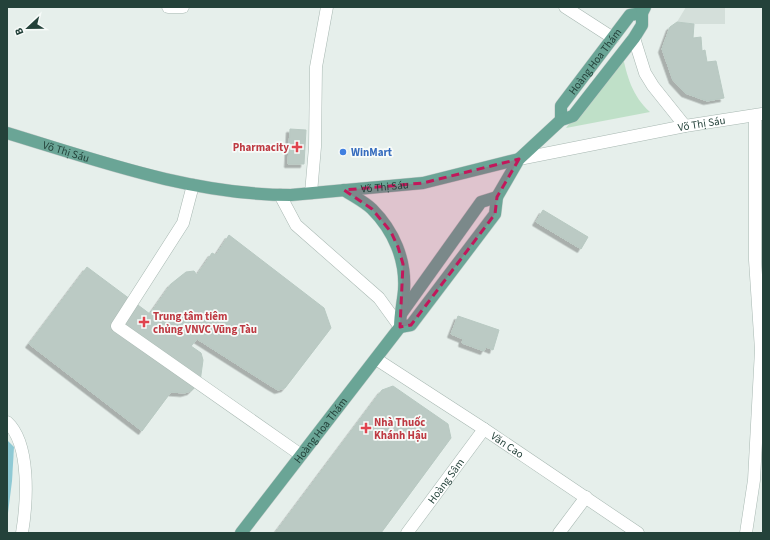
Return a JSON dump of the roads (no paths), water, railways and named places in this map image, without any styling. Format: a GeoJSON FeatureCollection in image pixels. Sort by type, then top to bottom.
{"type":"FeatureCollection","features":[{"type":"Feature","properties":{"kind":"main road","name":"Hoàng Hoa Thám"},"geometry":{"type":"LineString","coordinates":[[400,321],[411,325],[495,214],[497,197],[519,160],[561,120],[573,116],[634,38],[642,25],[644,10],[630,15],[561,106],[561,120]]}},
{"type":"Feature","properties":{"kind":"main road","name":"Võ Thị Sáu"},"geometry":{"type":"LineString","coordinates":[[7,133],[102,162],[193,185],[221,191],[280,195],[423,183],[519,160]]}},
{"type":"Feature","properties":{"kind":"main road"},"geometry":{"type":"LineString","coordinates":[[344,190],[372,209],[391,232],[398,247],[403,264],[404,289],[400,321]]}},
{"type":"Feature","properties":{"kind":"main road","name":"Hoàng Hoa Thám"},"geometry":{"type":"LineString","coordinates":[[241,533],[376,359],[481,202],[497,197]]}},
{"type":"Feature","properties":{"kind":"street"},"geometry":{"type":"LineString","coordinates":[[168,7],[183,7]]}},
{"type":"Feature","properties":{"kind":"street"},"geometry":{"type":"LineString","coordinates":[[311,193],[315,147],[316,67],[327,7]]}},
{"type":"Feature","properties":{"kind":"street"},"geometry":{"type":"LineString","coordinates":[[565,7],[613,38]]}},
{"type":"Feature","properties":{"kind":"street"},"geometry":{"type":"LineString","coordinates":[[634,38],[645,73],[653,86],[685,126]]}},
{"type":"Feature","properties":{"kind":"street"},"geometry":{"type":"LineString","coordinates":[[746,533],[759,480],[762,350],[755,260],[759,115]]}},
{"type":"Feature","properties":{"kind":"street","name":"Võ Thị Sáu"},"geometry":{"type":"LineString","coordinates":[[519,160],[685,126],[759,115]]}},
{"type":"Feature","properties":{"kind":"street"},"geometry":{"type":"LineString","coordinates":[[193,185],[183,223],[117,326],[301,455]]}},
{"type":"Feature","properties":{"kind":"street"},"geometry":{"type":"LineString","coordinates":[[280,195],[296,225],[379,298],[400,321]]}},
{"type":"Feature","properties":{"kind":"street","name":"Văn Cao"},"geometry":{"type":"LineString","coordinates":[[376,359],[484,429],[638,533]]}},
{"type":"Feature","properties":{"kind":"street"},"geometry":{"type":"LineString","coordinates":[[7,422],[15,429],[21,447],[25,469],[26,509],[22,533]]}},
{"type":"Feature","properties":{"kind":"street","name":"Hoàng Sâm"},"geometry":{"type":"LineString","coordinates":[[407,533],[484,429]]}},
{"type":"Feature","properties":{"kind":"street"},"geometry":{"type":"LineString","coordinates":[[559,533],[586,497]]}},
{"type":"Feature","properties":{"kind":"water"},"geometry":{"type":"Polygon","coordinates":[[[7,440],[14,447],[12,481],[7,521],[7,440]]]}},
{"type":"Feature","properties":{"kind":"place","name":"Pharmacity"},"geometry":{"type":"Point","coordinates":[297,147]}},
{"type":"Feature","properties":{"kind":"place","name":"WinMart"},"geometry":{"type":"Point","coordinates":[343,152]}},
{"type":"Feature","properties":{"kind":"place","name":"Trung tâm tiêm chủng VNVC Vũng Tàu"},"geometry":{"type":"Point","coordinates":[144,322]}},
{"type":"Feature","properties":{"kind":"place","name":"Nhà Thuốc Khánh Hậu"},"geometry":{"type":"Point","coordinates":[366,428]}}]}
